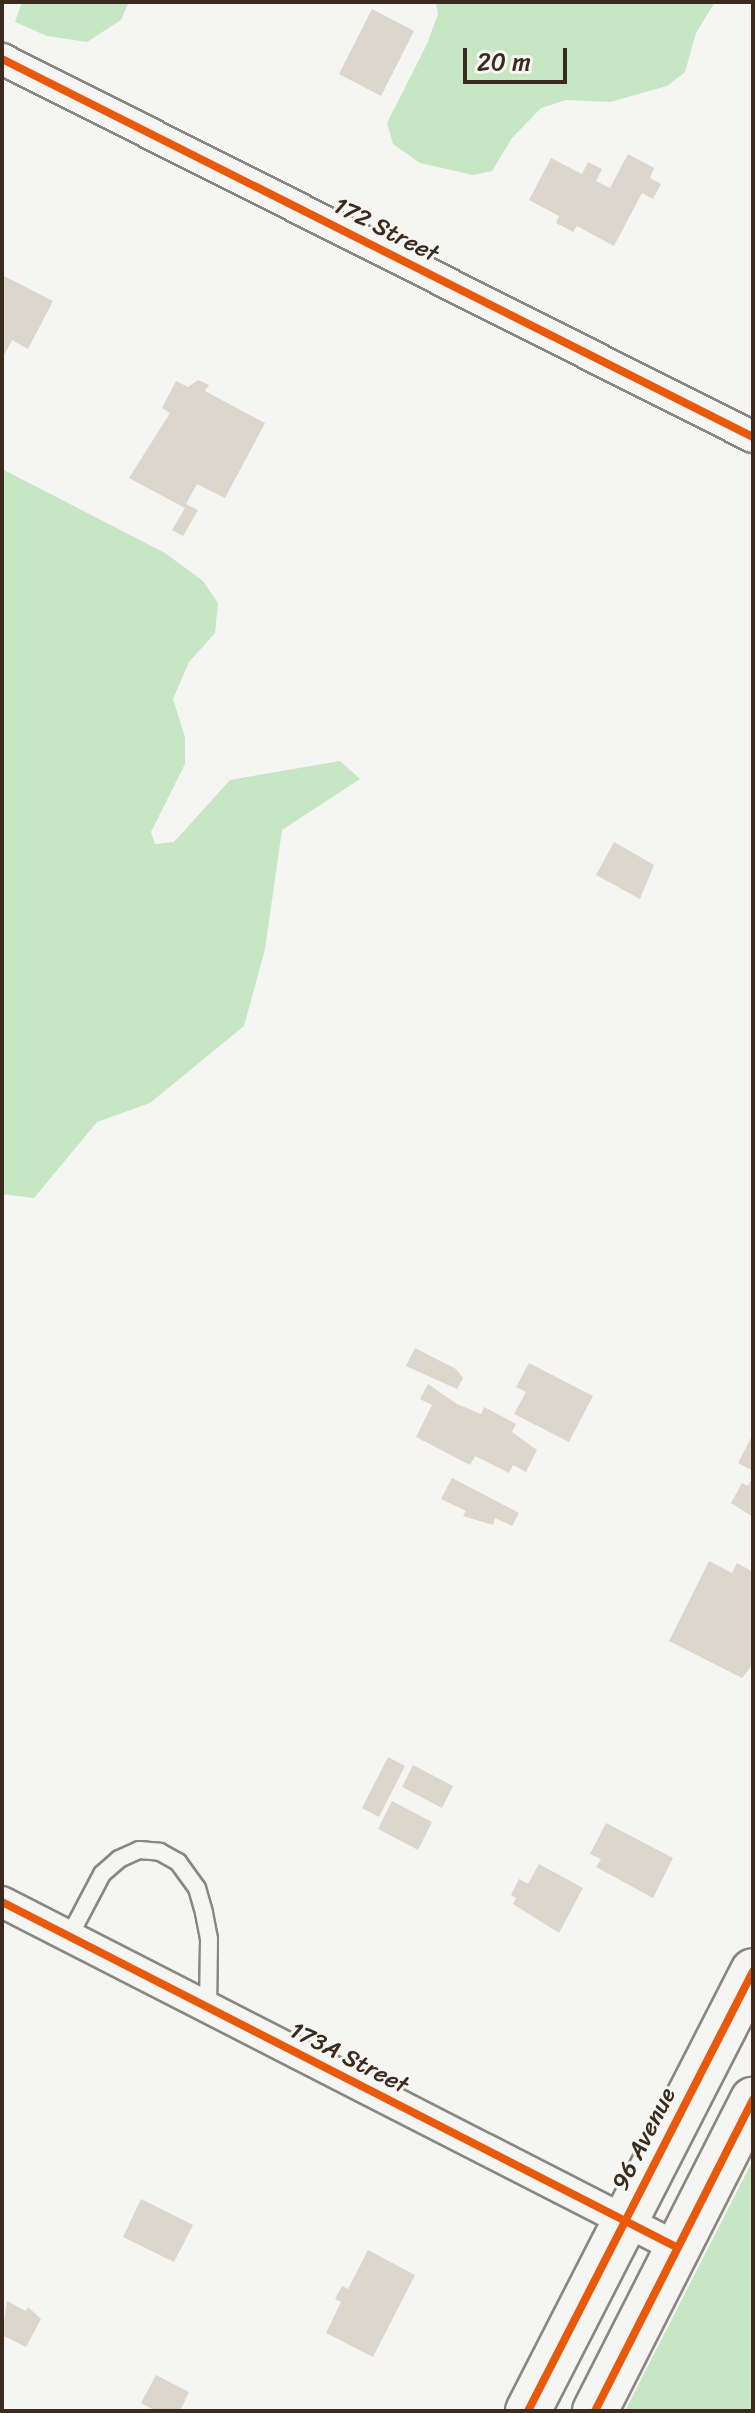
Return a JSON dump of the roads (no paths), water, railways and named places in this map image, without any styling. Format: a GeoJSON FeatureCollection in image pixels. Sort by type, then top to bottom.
{"type":"FeatureCollection","features":[{"type":"Feature","properties":{"kind":"main road","name":"96 Avenue"},"geometry":{"type":"LineString","coordinates":[[528,2411],[753,1971]]}},
{"type":"Feature","properties":{"kind":"main road"},"geometry":{"type":"LineString","coordinates":[[595,2411],[753,2100]]}},
{"type":"Feature","properties":{"kind":"street","name":"172 Street"},"geometry":{"type":"LineString","coordinates":[[2,59],[753,437]]}},
{"type":"Feature","properties":{"kind":"street","name":"173A Street"},"geometry":{"type":"LineString","coordinates":[[2,1902],[678,2248]]}},
{"type":"Feature","properties":{"kind":"lane"},"geometry":{"type":"LineString","coordinates":[[70,1935],[102,1874],[119,1859],[139,1850],[160,1852],[178,1862],[189,1873],[204,1913],[208,2008]]}}]}
